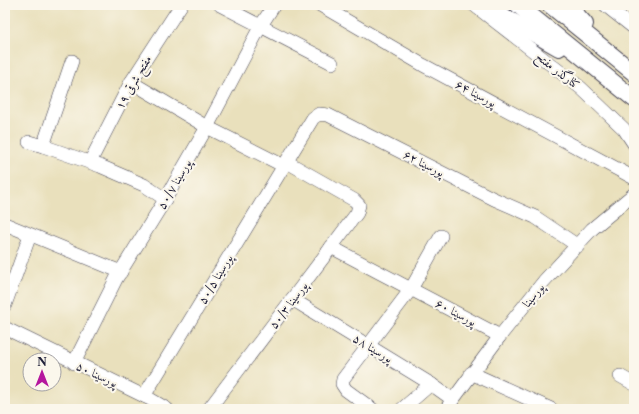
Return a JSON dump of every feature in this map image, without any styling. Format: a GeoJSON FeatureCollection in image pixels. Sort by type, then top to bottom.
{"type":"FeatureCollection","features":[{"type":"Feature","properties":{"kind":"main road"},"geometry":{"type":"LineString","coordinates":[[484,5],[601,72]]}},
{"type":"Feature","properties":{"kind":"main road"},"geometry":{"type":"LineString","coordinates":[[518,5],[634,99]]}},
{"type":"Feature","properties":{"kind":"main road"},"geometry":{"type":"LineString","coordinates":[[550,5],[634,73]]}},
{"type":"Feature","properties":{"kind":"main road"},"geometry":{"type":"LineString","coordinates":[[568,5],[610,54]]}},
{"type":"Feature","properties":{"kind":"street","name":"مفتح شرقی ۱۹"},"geometry":{"type":"LineString","coordinates":[[90,162],[131,82],[181,5]]}},
{"type":"Feature","properties":{"kind":"street"},"geometry":{"type":"LineString","coordinates":[[220,5],[332,63]]}},
{"type":"Feature","properties":{"kind":"street","name":"پورسینا ۵۰/۷"},"geometry":{"type":"LineString","coordinates":[[74,363],[121,272],[207,127],[260,27],[274,5]]}},
{"type":"Feature","properties":{"kind":"street","name":"پورسینا ۶۴"},"geometry":{"type":"LineString","coordinates":[[320,5],[423,65],[634,178]]}},
{"type":"Feature","properties":{"kind":"street","name":"کنارگذر مفتح"},"geometry":{"type":"LineString","coordinates":[[474,5],[581,88],[624,129],[634,144]]}},
{"type":"Feature","properties":{"kind":"street"},"geometry":{"type":"LineString","coordinates":[[605,5],[634,28]]}},
{"type":"Feature","properties":{"kind":"street"},"geometry":{"type":"LineString","coordinates":[[43,146],[72,61]]}},
{"type":"Feature","properties":{"kind":"street"},"geometry":{"type":"LineString","coordinates":[[131,82],[207,127],[285,164]]}},
{"type":"Feature","properties":{"kind":"street","name":"پورسینا ۶۲"},"geometry":{"type":"LineString","coordinates":[[285,164],[312,118],[319,114],[328,115],[494,199],[535,217],[578,246]]}},
{"type":"Feature","properties":{"kind":"street"},"geometry":{"type":"LineString","coordinates":[[29,142],[90,162],[144,185],[165,199]]}},
{"type":"Feature","properties":{"kind":"street","name":"پورسینا ۵۰/۳"},"geometry":{"type":"LineString","coordinates":[[209,409],[357,213],[359,205],[354,200],[285,164]]}},
{"type":"Feature","properties":{"kind":"street","name":"پورسینا ۵۰/۵"},"geometry":{"type":"LineString","coordinates":[[144,396],[285,164]]}},
{"type":"Feature","properties":{"kind":"street","name":"پورسینا"},"geometry":{"type":"LineString","coordinates":[[449,404],[500,336],[544,281],[578,246],[592,229],[634,194]]}},
{"type":"Feature","properties":{"kind":"street"},"geometry":{"type":"LineString","coordinates":[[5,224],[121,272]]}},
{"type":"Feature","properties":{"kind":"street"},"geometry":{"type":"LineString","coordinates":[[5,305],[30,235]]}},
{"type":"Feature","properties":{"kind":"street"},"geometry":{"type":"LineString","coordinates":[[372,409],[346,390],[342,384],[343,378],[411,289],[441,236]]}},
{"type":"Feature","properties":{"kind":"street","name":"پورسینا ۶۰"},"geometry":{"type":"LineString","coordinates":[[331,248],[500,336]]}},
{"type":"Feature","properties":{"kind":"street","name":"پورسینا ۵۸"},"geometry":{"type":"LineString","coordinates":[[292,299],[430,384],[449,404]]}},
{"type":"Feature","properties":{"kind":"street","name":"پورسینا ۵۰"},"geometry":{"type":"LineString","coordinates":[[5,328],[144,396],[167,409]]}},
{"type":"Feature","properties":{"kind":"street"},"geometry":{"type":"LineString","coordinates":[[471,374],[550,409]]}},
{"type":"Feature","properties":{"kind":"street"},"geometry":{"type":"LineString","coordinates":[[620,376],[634,384]]}},
{"type":"Feature","properties":{"kind":"street"},"geometry":{"type":"LineString","coordinates":[[402,409],[430,384]]}}]}
